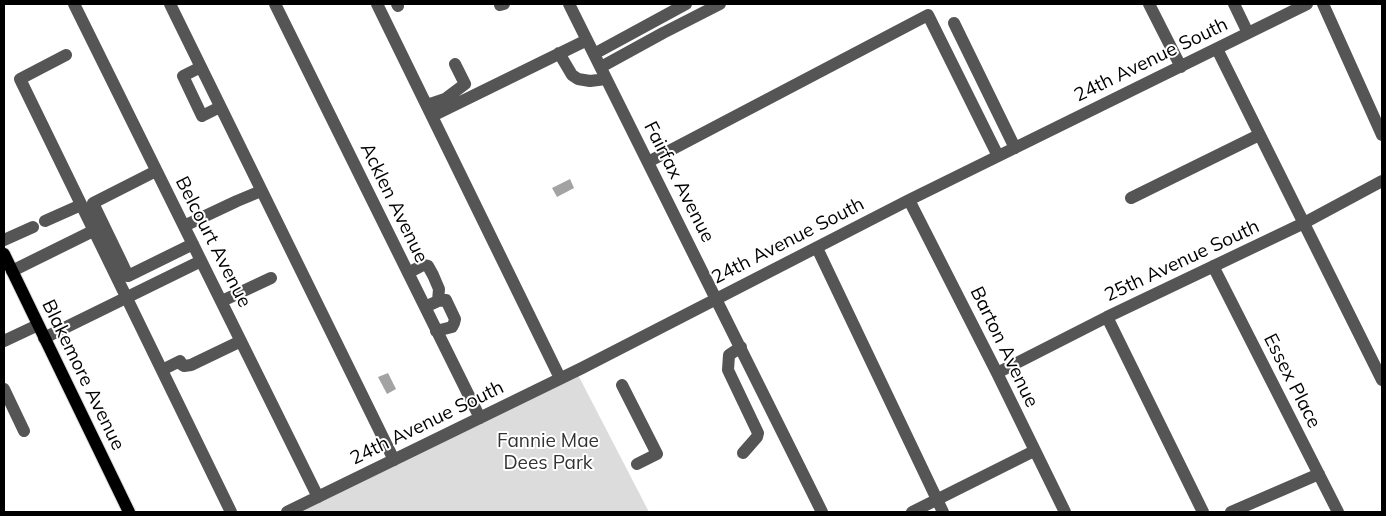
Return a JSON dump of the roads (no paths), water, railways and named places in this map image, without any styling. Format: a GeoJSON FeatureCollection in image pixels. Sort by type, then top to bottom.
{"type":"FeatureCollection","features":[{"type":"Feature","properties":{"kind":"main road","name":"Blakemore Avenue"},"geometry":{"type":"LineString","coordinates":[[4,254],[129,512]]}},
{"type":"Feature","properties":{"kind":"street","name":"Belcourt Avenue"},"geometry":{"type":"LineString","coordinates":[[74,4],[318,497]]}},
{"type":"Feature","properties":{"kind":"street"},"geometry":{"type":"LineString","coordinates":[[170,4],[394,460]]}},
{"type":"Feature","properties":{"kind":"street","name":"Acklen Avenue"},"geometry":{"type":"LineString","coordinates":[[275,4],[480,418]]}},
{"type":"Feature","properties":{"kind":"street"},"geometry":{"type":"LineString","coordinates":[[377,4],[560,378]]}},
{"type":"Feature","properties":{"kind":"street","name":"Fairfax Avenue"},"geometry":{"type":"LineString","coordinates":[[569,4],[822,512]]}},
{"type":"Feature","properties":{"kind":"street"},"geometry":{"type":"LineString","coordinates":[[594,54],[686,4]]}},
{"type":"Feature","properties":{"kind":"street"},"geometry":{"type":"LineString","coordinates":[[560,53],[572,75],[578,79],[590,81],[663,33],[720,4]]}},
{"type":"Feature","properties":{"kind":"street"},"geometry":{"type":"LineString","coordinates":[[1149,4],[1180,67]]}},
{"type":"Feature","properties":{"kind":"street"},"geometry":{"type":"LineString","coordinates":[[1234,4],[1248,33]]}},
{"type":"Feature","properties":{"kind":"street","name":"24th Avenue South"},"geometry":{"type":"LineString","coordinates":[[287,512],[560,378],[909,200],[1307,4]]}},
{"type":"Feature","properties":{"kind":"street"},"geometry":{"type":"LineString","coordinates":[[1323,4],[1379,119],[1382,135]]}},
{"type":"Feature","properties":{"kind":"street"},"geometry":{"type":"LineString","coordinates":[[648,162],[928,15],[998,156]]}},
{"type":"Feature","properties":{"kind":"street"},"geometry":{"type":"LineString","coordinates":[[954,23],[1015,148]]}},
{"type":"Feature","properties":{"kind":"street"},"geometry":{"type":"LineString","coordinates":[[429,111],[587,40]]}},
{"type":"Feature","properties":{"kind":"street"},"geometry":{"type":"LineString","coordinates":[[1216,49],[1382,380]]}},
{"type":"Feature","properties":{"kind":"street"},"geometry":{"type":"LineString","coordinates":[[66,55],[20,79],[86,205],[128,276],[192,244]]}},
{"type":"Feature","properties":{"kind":"street"},"geometry":{"type":"LineString","coordinates":[[429,111],[465,84],[455,64]]}},
{"type":"Feature","properties":{"kind":"street"},"geometry":{"type":"LineString","coordinates":[[200,67],[183,76],[202,116],[220,107]]}},
{"type":"Feature","properties":{"kind":"street"},"geometry":{"type":"LineString","coordinates":[[1131,198],[1259,135]]}},
{"type":"Feature","properties":{"kind":"street"},"geometry":{"type":"LineString","coordinates":[[45,221],[86,205],[156,171]]}},
{"type":"Feature","properties":{"kind":"street","name":"25th Avenue South"},"geometry":{"type":"LineString","coordinates":[[997,373],[1107,317],[1304,224],[1382,182]]}},
{"type":"Feature","properties":{"kind":"street"},"geometry":{"type":"LineString","coordinates":[[184,226],[261,191]]}},
{"type":"Feature","properties":{"kind":"street","name":"Barton Avenue"},"geometry":{"type":"LineString","coordinates":[[909,200],[1065,512]]}},
{"type":"Feature","properties":{"kind":"street"},"geometry":{"type":"LineString","coordinates":[[4,240],[32,227]]}},
{"type":"Feature","properties":{"kind":"street"},"geometry":{"type":"LineString","coordinates":[[12,271],[99,228]]}},
{"type":"Feature","properties":{"kind":"street"},"geometry":{"type":"LineString","coordinates":[[99,228],[126,298],[232,512]]}},
{"type":"Feature","properties":{"kind":"street"},"geometry":{"type":"LineString","coordinates":[[817,248],[943,512]]}},
{"type":"Feature","properties":{"kind":"street"},"geometry":{"type":"LineString","coordinates":[[44,338],[201,261]]}},
{"type":"Feature","properties":{"kind":"street"},"geometry":{"type":"LineString","coordinates":[[408,273],[423,265],[428,266],[439,289],[438,301]]}},
{"type":"Feature","properties":{"kind":"street","name":"Essex Place"},"geometry":{"type":"LineString","coordinates":[[1213,266],[1338,512]]}},
{"type":"Feature","properties":{"kind":"street"},"geometry":{"type":"LineString","coordinates":[[222,301],[271,278]]}},
{"type":"Feature","properties":{"kind":"street"},"geometry":{"type":"LineString","coordinates":[[425,307],[438,301],[446,300],[455,319],[452,327],[436,331]]}},
{"type":"Feature","properties":{"kind":"street"},"geometry":{"type":"LineString","coordinates":[[1107,317],[1203,512]]}},
{"type":"Feature","properties":{"kind":"street"},"geometry":{"type":"LineString","coordinates":[[4,341],[38,325]]}},
{"type":"Feature","properties":{"kind":"street"},"geometry":{"type":"LineString","coordinates":[[162,370],[180,361],[184,366],[191,365],[242,341]]}},
{"type":"Feature","properties":{"kind":"street"},"geometry":{"type":"LineString","coordinates":[[741,347],[729,355],[728,370],[758,433],[743,453]]}},
{"type":"Feature","properties":{"kind":"street"},"geometry":{"type":"LineString","coordinates":[[622,385],[657,454],[637,464]]}},
{"type":"Feature","properties":{"kind":"street"},"geometry":{"type":"LineString","coordinates":[[4,389],[24,431]]}},
{"type":"Feature","properties":{"kind":"street"},"geometry":{"type":"LineString","coordinates":[[912,512],[1034,451]]}},
{"type":"Feature","properties":{"kind":"street"},"geometry":{"type":"LineString","coordinates":[[1230,512],[1319,474]]}},
{"type":"Feature","properties":{"kind":"park label","name":"Fannie Mae Dees Park"},"geometry":{"type":"Point","coordinates":[548,452]}}]}
